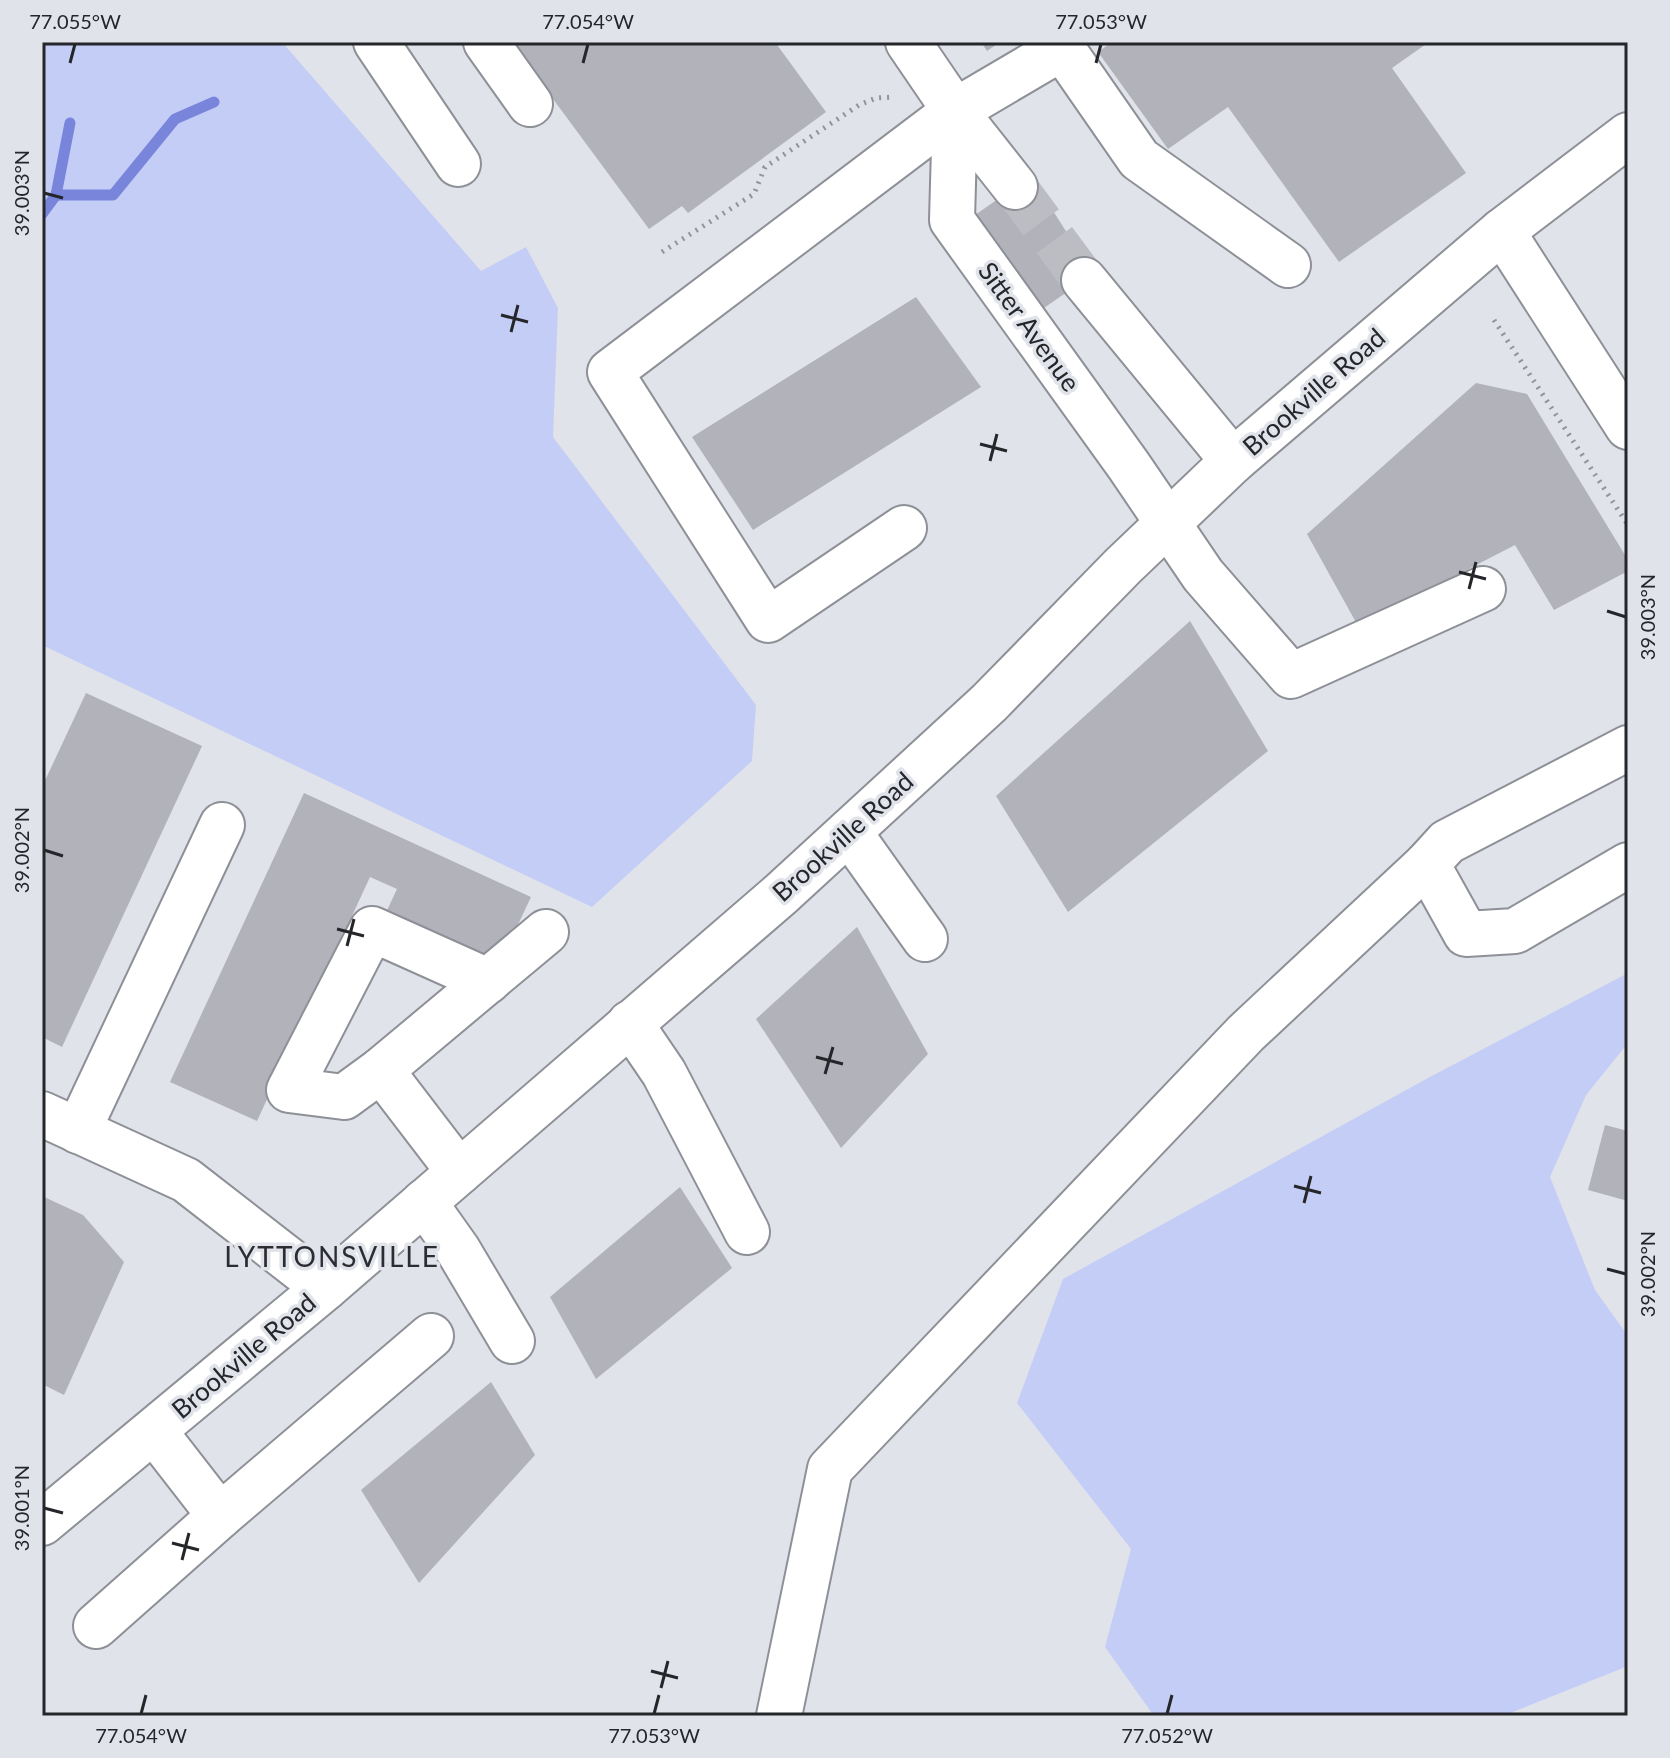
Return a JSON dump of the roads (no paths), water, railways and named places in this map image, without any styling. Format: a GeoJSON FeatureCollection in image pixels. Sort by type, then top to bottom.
{"type":"FeatureCollection","features":[{"type":"Feature","properties":{"kind":"street"},"geometry":{"type":"LineString","coordinates":[[376,42],[458,164]]}},
{"type":"Feature","properties":{"kind":"street"},"geometry":{"type":"LineString","coordinates":[[486,42],[530,104]]}},
{"type":"Feature","properties":{"kind":"street"},"geometry":{"type":"LineString","coordinates":[[908,42],[955,111],[1015,187]]}},
{"type":"Feature","properties":{"kind":"street"},"geometry":{"type":"LineString","coordinates":[[904,528],[768,620],[610,372],[955,111],[1064,45],[1139,159],[1288,265]]}},
{"type":"Feature","properties":{"kind":"street","name":"Sitter Avenue"},"geometry":{"type":"LineString","coordinates":[[955,111],[952,220],[1203,575],[1291,676],[1483,589]]}},
{"type":"Feature","properties":{"kind":"street","name":"Brookville Road"},"geometry":{"type":"LineString","coordinates":[[42,1523],[325,1288],[849,832],[989,703],[1233,461],[1502,231],[1626,141]]}},
{"type":"Feature","properties":{"kind":"street"},"geometry":{"type":"LineString","coordinates":[[1502,231],[1628,427]]}},
{"type":"Feature","properties":{"kind":"street"},"geometry":{"type":"LineString","coordinates":[[1084,280],[1233,461]]}},
{"type":"Feature","properties":{"kind":"street"},"geometry":{"type":"LineString","coordinates":[[779,1716],[830,1469],[1246,1033],[1447,842],[1628,748]]}},
{"type":"Feature","properties":{"kind":"street"},"geometry":{"type":"LineString","coordinates":[[222,825],[60,1122],[186,1180],[325,1288]]}},
{"type":"Feature","properties":{"kind":"street"},"geometry":{"type":"LineString","coordinates":[[849,832],[925,939]]}},
{"type":"Feature","properties":{"kind":"street"},"geometry":{"type":"LineString","coordinates":[[1427,864],[1466,934],[1515,931],[1628,865]]}},
{"type":"Feature","properties":{"kind":"street"},"geometry":{"type":"LineString","coordinates":[[488,981],[372,929],[289,1090],[344,1097],[381,1070],[488,981],[546,932]]}},
{"type":"Feature","properties":{"kind":"street"},"geometry":{"type":"LineString","coordinates":[[630,1023],[664,1073],[747,1232]]}},
{"type":"Feature","properties":{"kind":"street"},"geometry":{"type":"LineString","coordinates":[[381,1070],[459,1172]]}},
{"type":"Feature","properties":{"kind":"street"},"geometry":{"type":"LineString","coordinates":[[424,1202],[458,1250],[512,1341]]}},
{"type":"Feature","properties":{"kind":"street"},"geometry":{"type":"LineString","coordinates":[[96,1626],[431,1336]]}},
{"type":"Feature","properties":{"kind":"street"},"geometry":{"type":"LineString","coordinates":[[154,1431],[220,1516]]}},
{"type":"Feature","properties":{"kind":"waterway"},"geometry":{"type":"LineString","coordinates":[[56,195],[113,195],[175,119],[214,102]]}},
{"type":"Feature","properties":{"kind":"waterway"},"geometry":{"type":"LineString","coordinates":[[42,214],[56,195],[70,123]]}},
{"type":"Feature","properties":{"kind":"tunnel"},"geometry":{"type":"LineString","coordinates":[[1015,187],[1084,280]]}},
{"type":"Feature","properties":{"kind":"district","name":"LYTTONSVILLE"},"geometry":{"type":"Point","coordinates":[332,1257]}}]}
